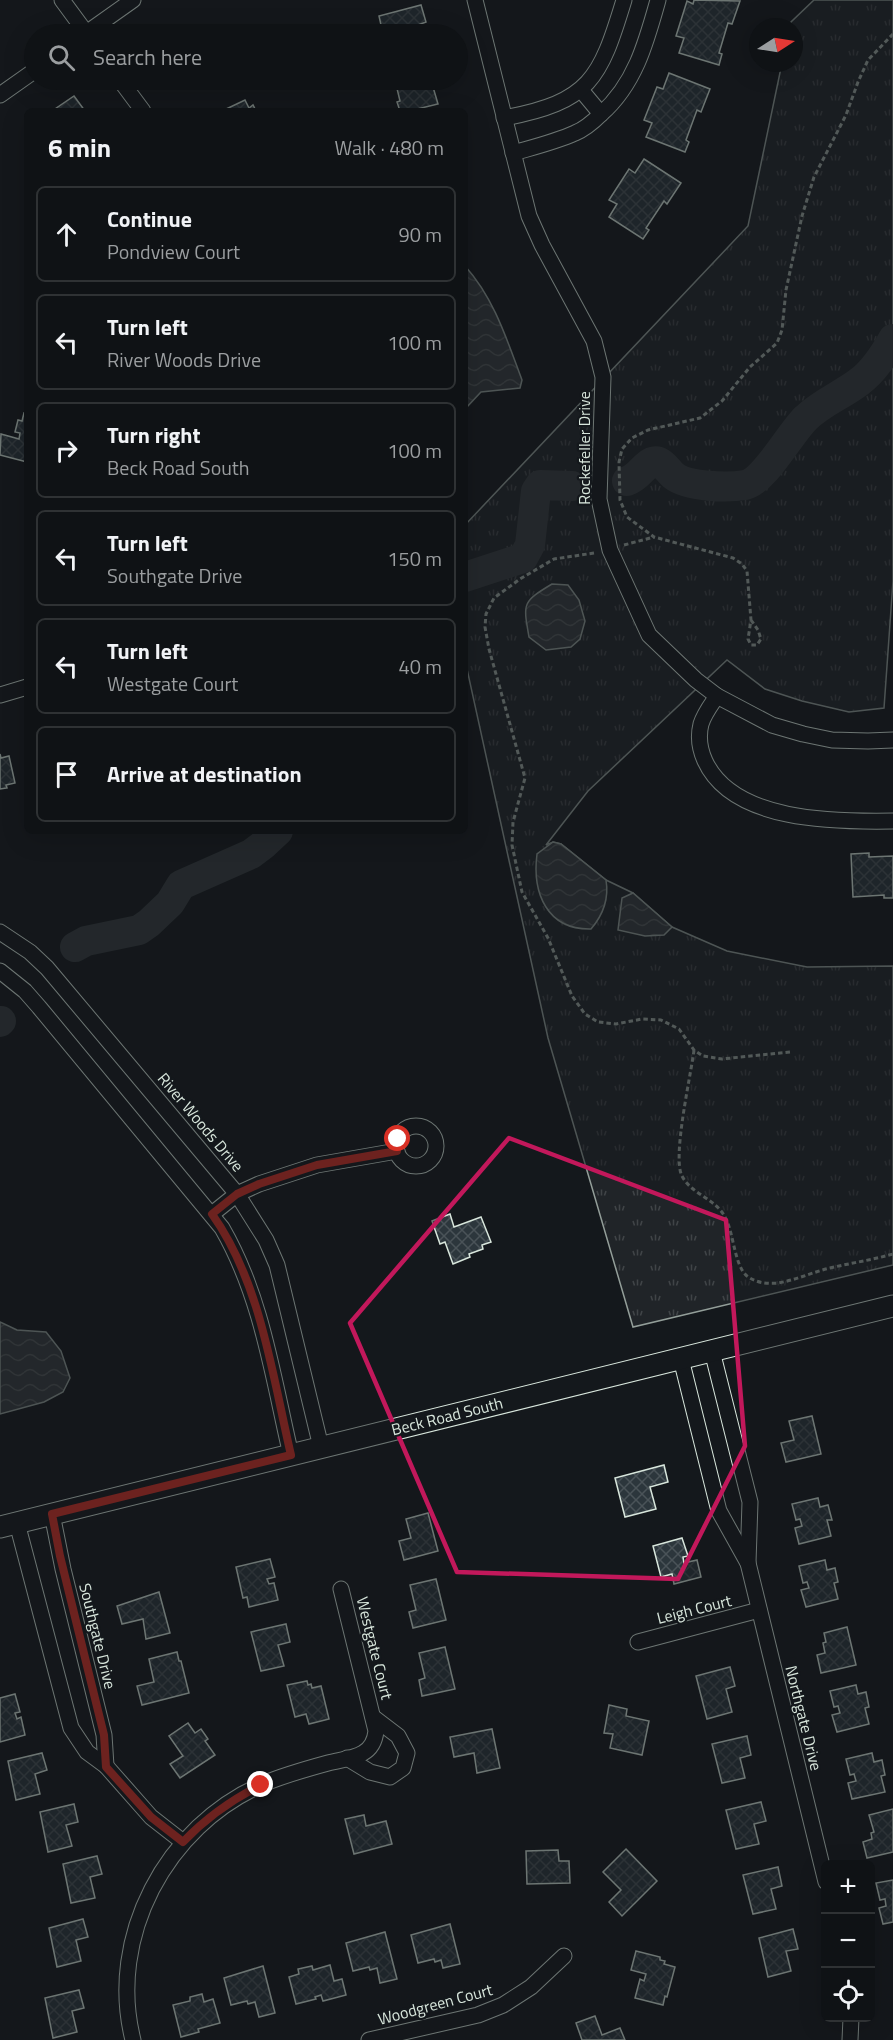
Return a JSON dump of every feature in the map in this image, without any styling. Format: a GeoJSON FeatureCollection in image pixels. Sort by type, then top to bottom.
{"type":"FeatureCollection","features":[{"type":"Feature","properties":{"kind":"main road","name":"Beck Road South"},"geometry":{"type":"LineString","coordinates":[[9,1525],[893,1306]]}},
{"type":"Feature","properties":{"kind":"street"},"geometry":{"type":"LineString","coordinates":[[62,0],[79,24]]}},
{"type":"Feature","properties":{"kind":"street"},"geometry":{"type":"LineString","coordinates":[[100,24],[133,0]]}},
{"type":"Feature","properties":{"kind":"street","name":"Rockefeller Drive"},"geometry":{"type":"LineString","coordinates":[[475,0],[529,216],[542,245],[594,341],[603,377],[599,499],[610,550],[650,635],[696,680],[717,696],[772,725],[832,740],[893,740]]}},
{"type":"Feature","properties":{"kind":"street"},"geometry":{"type":"LineString","coordinates":[[504,118],[555,106],[581,90],[602,64],[624,0]]}},
{"type":"Feature","properties":{"kind":"street"},"geometry":{"type":"LineString","coordinates":[[513,153],[576,133],[589,125],[623,92],[638,64],[658,0]]}},
{"type":"Feature","properties":{"kind":"street"},"geometry":{"type":"LineString","coordinates":[[0,95],[24,78]]}},
{"type":"Feature","properties":{"kind":"street"},"geometry":{"type":"LineString","coordinates":[[127,90],[141,108]]}},
{"type":"Feature","properties":{"kind":"street"},"geometry":{"type":"LineString","coordinates":[[581,90],[601,114]]}},
{"type":"Feature","properties":{"kind":"street"},"geometry":{"type":"LineString","coordinates":[[0,695],[24,688]]}},
{"type":"Feature","properties":{"kind":"street"},"geometry":{"type":"LineString","coordinates":[[717,696],[701,724],[700,745],[710,772],[733,795],[760,806],[815,819],[852,822],[893,821]]}},
{"type":"Feature","properties":{"kind":"street","name":"River Woods Drive"},"geometry":{"type":"LineString","coordinates":[[0,932],[30,952],[47,968],[237,1194],[266,1240],[277,1265],[321,1447]]}},
{"type":"Feature","properties":{"kind":"street"},"geometry":{"type":"LineString","coordinates":[[0,971],[25,991],[39,1007],[212,1214],[233,1248],[250,1288],[291,1455]]}},
{"type":"Feature","properties":{"kind":"street"},"geometry":{"type":"LineString","coordinates":[[212,1214],[237,1194],[259,1184],[317,1165],[397,1151]]}},
{"type":"Feature","properties":{"kind":"street","name":"Northgate Drive"},"geometry":{"type":"LineString","coordinates":[[712,1351],[750,1502],[748,1563],[821,1866]]}},
{"type":"Feature","properties":{"kind":"street","name":"Northgate Drive"},"geometry":{"type":"LineString","coordinates":[[681,1359],[719,1511],[748,1563]]}},
{"type":"Feature","properties":{"kind":"street","name":"Southgate Drive"},"geometry":{"type":"LineString","coordinates":[[52,1514],[60,1556],[104,1735],[106,1767]]}},
{"type":"Feature","properties":{"kind":"street"},"geometry":{"type":"LineString","coordinates":[[9,1525],[71,1728],[87,1752],[106,1767],[151,1817],[183,1842],[165,1865],[148,1895],[136,1927],[129,1958],[127,1983],[128,2015],[133,2040]]}},
{"type":"Feature","properties":{"kind":"street","name":"Westgate Court"},"geometry":{"type":"LineString","coordinates":[[183,1842],[218,1810],[261,1785],[303,1769],[361,1755],[371,1746],[376,1731],[341,1589]]}},
{"type":"Feature","properties":{"kind":"street","name":"Leigh Court"},"geometry":{"type":"LineString","coordinates":[[638,1642],[759,1610]]}},
{"type":"Feature","properties":{"kind":"street","name":"Westgate Court"},"geometry":{"type":"LineString","coordinates":[[347,1758],[370,1772],[390,1777],[403,1768],[407,1754],[398,1736],[373,1717]]}},
{"type":"Feature","properties":{"kind":"street","name":"Woodgreen Court"},"geometry":{"type":"LineString","coordinates":[[369,2040],[478,2015],[503,2005],[531,1987],[564,1956]]}},
{"type":"Feature","properties":{"kind":"street"},"geometry":{"type":"LineString","coordinates":[[850,2040],[851,2022]]}},
{"type":"Feature","properties":{"kind":"path"},"geometry":{"type":"LineString","coordinates":[[751,620],[761,639],[757,645],[751,645],[748,639],[751,620],[747,571],[742,564],[733,558],[654,537],[627,517],[620,500],[619,462],[622,449],[632,438],[648,430],[700,418],[722,401],[750,367],[777,343],[782,330],[786,290],[802,216],[814,177],[846,115],[868,60],[893,34]]}},
{"type":"Feature","properties":{"kind":"path"},"geometry":{"type":"LineString","coordinates":[[654,537],[610,550],[554,559],[494,598],[486,614],[485,627],[489,649],[525,778],[513,822],[512,845],[522,892],[548,938],[572,996],[585,1014],[598,1022],[616,1024],[642,1019],[661,1020],[679,1029],[694,1050],[703,1056],[722,1059],[790,1052]]}},
{"type":"Feature","properties":{"kind":"path"},"geometry":{"type":"LineString","coordinates":[[694,1050],[680,1145],[682,1177],[724,1215],[739,1263],[746,1275],[758,1283],[776,1283],[893,1254]]}},
{"type":"Feature","properties":{"kind":"highlighted area"},"geometry":{"type":"Polygon","coordinates":[[[509,1138],[726,1220],[745,1446],[678,1579],[457,1572],[350,1323],[509,1138]]]}},
{"type":"Feature","properties":{"kind":"green space"},"geometry":{"type":"Polygon","coordinates":[[[814,0],[893,0],[893,581],[884,708],[849,712],[802,701],[765,689],[727,660],[588,791],[546,845],[553,842],[561,844],[606,880],[633,893],[672,927],[727,951],[807,967],[893,966],[893,1265],[633,1327],[548,1038],[468,674],[468,522],[748,226],[780,72],[803,72],[803,18],[795,18],[814,0]]]}},
{"type":"Feature","properties":{"kind":"water"},"geometry":{"type":"Polygon","coordinates":[[[468,270],[492,306],[522,380],[520,388],[481,392],[468,406],[468,270]]]}},
{"type":"Feature","properties":{"kind":"water"},"geometry":{"type":"Polygon","coordinates":[[[552,584],[568,585],[579,600],[585,621],[580,639],[571,647],[546,650],[529,637],[526,610],[535,595],[552,584]]]}},
{"type":"Feature","properties":{"kind":"water"},"geometry":{"type":"Polygon","coordinates":[[[553,842],[561,844],[606,880],[607,893],[604,906],[591,929],[576,928],[563,923],[553,916],[540,895],[537,882],[537,854],[553,842]]]}},
{"type":"Feature","properties":{"kind":"water"},"geometry":{"type":"Polygon","coordinates":[[[633,893],[672,927],[664,935],[645,936],[618,930],[622,898],[633,893]]]}},
{"type":"Feature","properties":{"kind":"water"},"geometry":{"type":"Polygon","coordinates":[[[0,1322],[17,1330],[46,1332],[61,1351],[70,1378],[63,1392],[44,1402],[0,1414],[0,1322]]]}},
{"type":"Feature","properties":{"kind":"building"},"geometry":{"type":"Polygon","coordinates":[[[694,0],[740,1],[732,24],[728,23],[719,53],[722,54],[719,65],[679,53],[684,38],[676,36],[687,1],[693,4],[694,0]]]}},
{"type":"Feature","properties":{"kind":"building"},"geometry":{"type":"Polygon","coordinates":[[[421,5],[426,22],[381,24],[379,16],[421,5]]]}},
{"type":"Feature","properties":{"kind":"building"},"geometry":{"type":"Polygon","coordinates":[[[669,73],[710,89],[701,112],[697,110],[686,140],[689,142],[685,152],[646,137],[652,123],[644,120],[657,87],[663,89],[669,73]]]}},
{"type":"Feature","properties":{"kind":"building"},"geometry":{"type":"Polygon","coordinates":[[[397,90],[434,90],[438,104],[421,108],[399,108],[397,102],[400,101],[397,90]]]}},
{"type":"Feature","properties":{"kind":"building"},"geometry":{"type":"Polygon","coordinates":[[[74,96],[83,108],[56,108],[74,96]]]}},
{"type":"Feature","properties":{"kind":"building"},"geometry":{"type":"Polygon","coordinates":[[[245,100],[249,108],[228,108],[245,100]]]}},
{"type":"Feature","properties":{"kind":"building"},"geometry":{"type":"Polygon","coordinates":[[[644,159],[681,183],[667,204],[664,201],[646,228],[649,230],[643,239],[609,217],[617,204],[609,200],[629,169],[635,173],[644,159]]]}},
{"type":"Feature","properties":{"kind":"building"},"geometry":{"type":"Polygon","coordinates":[[[24,413],[24,461],[0,455],[1,434],[19,439],[20,433],[15,432],[18,420],[22,421],[24,413]]]}},
{"type":"Feature","properties":{"kind":"building"},"geometry":{"type":"Polygon","coordinates":[[[0,754],[1,758],[9,756],[15,783],[0,789],[0,754]]]}},
{"type":"Feature","properties":{"kind":"building"},"geometry":{"type":"Polygon","coordinates":[[[869,853],[869,857],[893,856],[893,898],[884,898],[884,895],[853,897],[851,854],[869,853]]]}},
{"type":"Feature","properties":{"kind":"building"},"geometry":{"type":"Polygon","coordinates":[[[450,1214],[454,1227],[481,1217],[491,1242],[482,1245],[483,1249],[469,1254],[470,1257],[453,1264],[445,1242],[440,1244],[432,1221],[450,1214]]]}},
{"type":"Feature","properties":{"kind":"building"},"geometry":{"type":"Polygon","coordinates":[[[812,1416],[821,1454],[786,1462],[781,1443],[794,1440],[789,1421],[812,1416]]]}},
{"type":"Feature","properties":{"kind":"building"},"geometry":{"type":"Polygon","coordinates":[[[664,1465],[668,1482],[650,1487],[656,1509],[625,1517],[615,1478],[664,1465]]]}},
{"type":"Feature","properties":{"kind":"building"},"geometry":{"type":"Polygon","coordinates":[[[818,1498],[820,1507],[828,1505],[832,1520],[827,1520],[831,1536],[799,1544],[795,1528],[802,1526],[800,1519],[796,1520],[792,1504],[818,1498]]]}},
{"type":"Feature","properties":{"kind":"building"},"geometry":{"type":"Polygon","coordinates":[[[428,1513],[438,1551],[404,1560],[399,1541],[411,1538],[406,1519],[428,1513]]]}},
{"type":"Feature","properties":{"kind":"building"},"geometry":{"type":"Polygon","coordinates":[[[682,1538],[688,1556],[683,1557],[684,1563],[697,1560],[701,1577],[674,1584],[672,1574],[661,1577],[653,1546],[682,1538]]]}},
{"type":"Feature","properties":{"kind":"building"},"geometry":{"type":"Polygon","coordinates":[[[270,1559],[275,1577],[267,1579],[269,1584],[274,1583],[278,1600],[249,1607],[247,1597],[243,1598],[236,1567],[270,1559]]]}},
{"type":"Feature","properties":{"kind":"building"},"geometry":{"type":"Polygon","coordinates":[[[825,1560],[827,1570],[835,1568],[838,1582],[834,1583],[838,1599],[806,1607],[801,1590],[809,1588],[807,1582],[803,1583],[799,1566],[825,1560]]]}},
{"type":"Feature","properties":{"kind":"building"},"geometry":{"type":"Polygon","coordinates":[[[436,1579],[446,1620],[413,1628],[409,1612],[416,1610],[410,1585],[436,1579]]]}},
{"type":"Feature","properties":{"kind":"building"},"geometry":{"type":"Polygon","coordinates":[[[159,1592],[170,1633],[146,1639],[143,1619],[122,1624],[117,1606],[159,1592]]]}},
{"type":"Feature","properties":{"kind":"building"},"geometry":{"type":"Polygon","coordinates":[[[286,1624],[290,1642],[278,1645],[284,1666],[261,1671],[251,1632],[286,1624]]]}},
{"type":"Feature","properties":{"kind":"building"},"geometry":{"type":"Polygon","coordinates":[[[847,1627],[856,1665],[821,1673],[817,1655],[825,1653],[824,1633],[847,1627]]]}},
{"type":"Feature","properties":{"kind":"building"},"geometry":{"type":"Polygon","coordinates":[[[445,1647],[455,1689],[422,1696],[419,1680],[425,1678],[419,1653],[445,1647]]]}},
{"type":"Feature","properties":{"kind":"building"},"geometry":{"type":"Polygon","coordinates":[[[177,1652],[189,1693],[142,1705],[137,1686],[154,1682],[149,1659],[177,1652]]]}},
{"type":"Feature","properties":{"kind":"building"},"geometry":{"type":"Polygon","coordinates":[[[730,1667],[735,1686],[726,1689],[732,1712],[707,1719],[696,1676],[730,1667]]]}},
{"type":"Feature","properties":{"kind":"building"},"geometry":{"type":"Polygon","coordinates":[[[307,1681],[312,1688],[321,1686],[329,1719],[309,1724],[306,1714],[295,1717],[287,1685],[307,1681]]]}},
{"type":"Feature","properties":{"kind":"building"},"geometry":{"type":"Polygon","coordinates":[[[856,1685],[858,1694],[866,1692],[869,1707],[865,1708],[869,1724],[837,1732],[832,1715],[840,1713],[838,1706],[834,1707],[830,1691],[856,1685]]]}},
{"type":"Feature","properties":{"kind":"building"},"geometry":{"type":"Polygon","coordinates":[[[15,1694],[20,1712],[15,1713],[17,1719],[21,1717],[25,1735],[0,1742],[0,1698],[15,1694]]]}},
{"type":"Feature","properties":{"kind":"building"},"geometry":{"type":"Polygon","coordinates":[[[609,1705],[627,1709],[626,1716],[649,1721],[642,1755],[610,1748],[613,1734],[604,1733],[609,1705]]]}},
{"type":"Feature","properties":{"kind":"building"},"geometry":{"type":"Polygon","coordinates":[[[188,1723],[195,1733],[201,1729],[208,1739],[205,1741],[215,1755],[180,1778],[170,1764],[183,1756],[169,1736],[188,1723]]]}},
{"type":"Feature","properties":{"kind":"building"},"geometry":{"type":"Polygon","coordinates":[[[492,1729],[500,1768],[477,1773],[474,1753],[454,1757],[450,1737],[492,1729]]]}},
{"type":"Feature","properties":{"kind":"building"},"geometry":{"type":"Polygon","coordinates":[[[747,1736],[751,1755],[740,1758],[745,1778],[722,1783],[712,1744],[747,1736]]]}},
{"type":"Feature","properties":{"kind":"building"},"geometry":{"type":"Polygon","coordinates":[[[42,1753],[47,1770],[35,1774],[40,1794],[16,1800],[8,1761],[42,1753]]]}},
{"type":"Feature","properties":{"kind":"building"},"geometry":{"type":"Polygon","coordinates":[[[872,1753],[874,1762],[882,1760],[885,1775],[881,1776],[885,1792],[852,1799],[848,1783],[856,1781],[854,1774],[850,1775],[846,1759],[872,1753]]]}},
{"type":"Feature","properties":{"kind":"building"},"geometry":{"type":"Polygon","coordinates":[[[761,1802],[766,1821],[754,1824],[759,1844],[736,1849],[726,1810],[761,1802]]]}},
{"type":"Feature","properties":{"kind":"building"},"geometry":{"type":"Polygon","coordinates":[[[74,1804],[78,1822],[66,1825],[72,1846],[48,1852],[40,1812],[74,1804]]]}},
{"type":"Feature","properties":{"kind":"building"},"geometry":{"type":"Polygon","coordinates":[[[893,1809],[893,1852],[867,1858],[863,1842],[872,1839],[871,1833],[874,1832],[869,1815],[893,1809]]]}},
{"type":"Feature","properties":{"kind":"building"},"geometry":{"type":"Polygon","coordinates":[[[364,1815],[366,1826],[386,1821],[392,1844],[354,1854],[345,1819],[364,1815]]]}},
{"type":"Feature","properties":{"kind":"building"},"geometry":{"type":"Polygon","coordinates":[[[626,1849],[657,1881],[622,1916],[609,1902],[621,1890],[603,1872],[626,1849]]]}},
{"type":"Feature","properties":{"kind":"building"},"geometry":{"type":"Polygon","coordinates":[[[558,1850],[559,1861],[569,1861],[570,1883],[527,1884],[526,1851],[558,1850]]]}},
{"type":"Feature","properties":{"kind":"building"},"geometry":{"type":"Polygon","coordinates":[[[97,1856],[102,1874],[90,1877],[95,1898],[71,1903],[63,1864],[97,1856]]]}},
{"type":"Feature","properties":{"kind":"building"},"geometry":{"type":"Polygon","coordinates":[[[778,1867],[782,1886],[771,1889],[776,1909],[753,1914],[743,1875],[778,1867]]]}},
{"type":"Feature","properties":{"kind":"building"},"geometry":{"type":"Polygon","coordinates":[[[893,1880],[893,1922],[883,1924],[879,1908],[886,1906],[885,1899],[880,1900],[876,1883],[893,1880]]]}},
{"type":"Feature","properties":{"kind":"building"},"geometry":{"type":"Polygon","coordinates":[[[83,1919],[88,1937],[76,1940],[81,1961],[57,1967],[49,1928],[83,1919]]]}},
{"type":"Feature","properties":{"kind":"building"},"geometry":{"type":"Polygon","coordinates":[[[450,1924],[460,1964],[443,1968],[441,1960],[435,1962],[434,1959],[418,1963],[411,1935],[450,1924]]]}},
{"type":"Feature","properties":{"kind":"building"},"geometry":{"type":"Polygon","coordinates":[[[793,1929],[798,1949],[786,1951],[791,1971],[768,1977],[759,1938],[793,1929]]]}},
{"type":"Feature","properties":{"kind":"building"},"geometry":{"type":"Polygon","coordinates":[[[385,1932],[397,1979],[380,1983],[377,1968],[370,1970],[369,1967],[353,1971],[346,1943],[385,1932]]]}},
{"type":"Feature","properties":{"kind":"building"},"geometry":{"type":"Polygon","coordinates":[[[636,1951],[660,1957],[660,1960],[665,1961],[664,1964],[675,1967],[663,2005],[635,1998],[640,1979],[644,1981],[646,1974],[631,1970],[636,1951]]]}},
{"type":"Feature","properties":{"kind":"building"},"geometry":{"type":"Polygon","coordinates":[[[330,1965],[334,1981],[342,1979],[346,1995],[323,2001],[321,1995],[315,1997],[316,1999],[296,2004],[289,1977],[299,1974],[298,1969],[312,1966],[313,1970],[330,1965]]]}},
{"type":"Feature","properties":{"kind":"building"},"geometry":{"type":"Polygon","coordinates":[[[263,1966],[275,2013],[259,2017],[255,2002],[248,2004],[247,2001],[231,2005],[224,1978],[263,1966]]]}},
{"type":"Feature","properties":{"kind":"building"},"geometry":{"type":"Polygon","coordinates":[[[79,1990],[84,2008],[72,2011],[77,2032],[53,2038],[45,1998],[79,1990]]]}},
{"type":"Feature","properties":{"kind":"building"},"geometry":{"type":"Polygon","coordinates":[[[202,1994],[204,2002],[213,1999],[220,2023],[181,2037],[173,2005],[190,2001],[190,1997],[202,1994]]]}},
{"type":"Feature","properties":{"kind":"building"},"geometry":{"type":"Polygon","coordinates":[[[595,2016],[602,2035],[620,2028],[625,2040],[582,2040],[576,2023],[595,2016]]]}},
{"type":"Feature","properties":{"kind":"waterway"},"geometry":{"type":"LineString","coordinates":[[627,481],[656,461],[680,480],[698,484],[729,486],[753,482],[769,466],[806,418],[864,378],[882,357],[893,339]]}},
{"type":"Feature","properties":{"kind":"waterway"},"geometry":{"type":"LineString","coordinates":[[468,576],[523,558],[530,545],[536,491],[540,485],[572,486]]}},
{"type":"Feature","properties":{"kind":"waterway"},"geometry":{"type":"LineString","coordinates":[[75,947],[86,941],[139,930],[170,903],[181,885],[251,854],[275,834]]}},
{"type":"Feature","properties":{"kind":"route"},"geometry":{"type":"LineString","coordinates":[[261,1785],[241,1795],[210,1816],[183,1842],[151,1817],[106,1767],[104,1735],[60,1556],[52,1514],[291,1455],[256,1305],[243,1268],[212,1214],[237,1194],[259,1184],[317,1165],[397,1151],[398,1139]]}}]}
